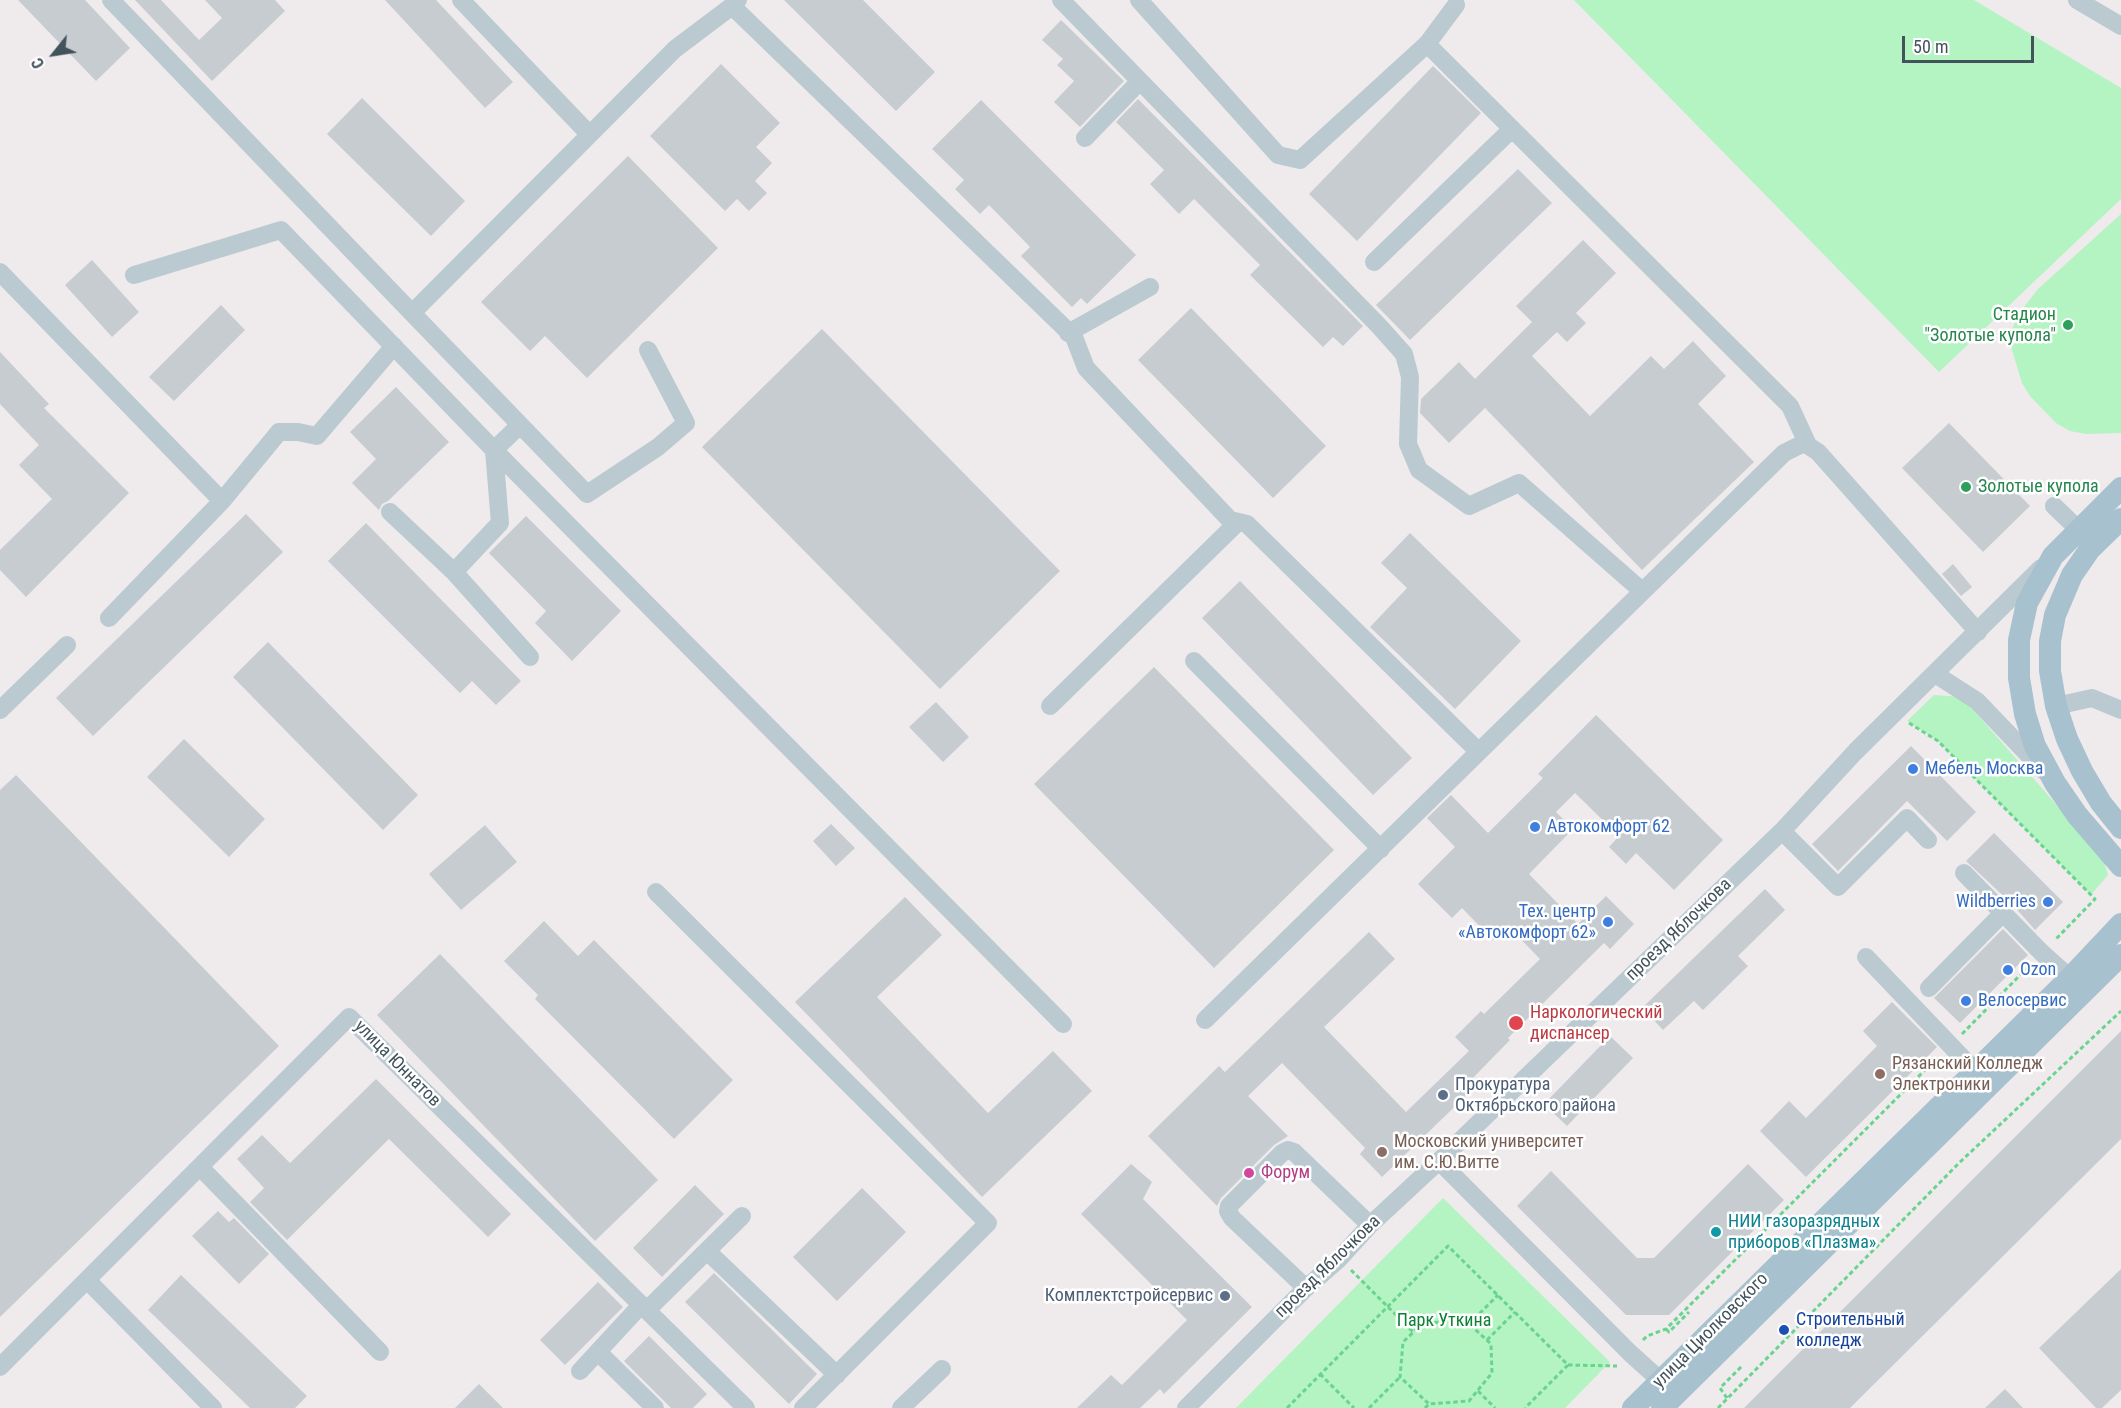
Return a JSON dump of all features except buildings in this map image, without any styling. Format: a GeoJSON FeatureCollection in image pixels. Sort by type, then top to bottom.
{"type":"FeatureCollection","features":[{"type":"Feature","properties":{"kind":"main road","name":"проезд Яблочкова"},"geometry":{"type":"LineString","coordinates":[[2121,488],[2053,556],[2027,603],[2019,640],[2019,678],[2025,714],[2035,746],[2055,783],[2077,815],[2121,866]]}},
{"type":"Feature","properties":{"kind":"main road"},"geometry":{"type":"LineString","coordinates":[[2121,519],[2090,549],[2072,575],[2055,615],[2050,641],[2050,671],[2056,706],[2067,740],[2101,802],[2121,828]]}},
{"type":"Feature","properties":{"kind":"main road","name":"улица Циолковского"},"geometry":{"type":"LineString","coordinates":[[1666,1394],[1975,1071],[2070,978],[2121,924]]}},
{"type":"Feature","properties":{"kind":"main road","name":"улица Циолковского"},"geometry":{"type":"LineString","coordinates":[[1633,1408],[1666,1394],[2121,955]]}},
{"type":"Feature","properties":{"kind":"street"},"geometry":{"type":"LineString","coordinates":[[111,0],[587,494],[658,447],[686,423],[648,350]]}},
{"type":"Feature","properties":{"kind":"street"},"geometry":{"type":"LineString","coordinates":[[461,0],[589,134]]}},
{"type":"Feature","properties":{"kind":"street"},"geometry":{"type":"LineString","coordinates":[[1061,0],[1404,354],[1410,377],[1408,444],[1419,470],[1469,506],[1519,483],[1642,591]]}},
{"type":"Feature","properties":{"kind":"street"},"geometry":{"type":"LineString","coordinates":[[1139,0],[1278,154],[1300,160],[1427,44],[1456,5]]}},
{"type":"Feature","properties":{"kind":"street"},"geometry":{"type":"LineString","coordinates":[[2078,0],[2121,26]]}},
{"type":"Feature","properties":{"kind":"street"},"geometry":{"type":"LineString","coordinates":[[412,313],[675,49],[735,3],[1074,338],[1086,368],[1230,520],[1247,524],[1479,752]]}},
{"type":"Feature","properties":{"kind":"street"},"geometry":{"type":"LineString","coordinates":[[1427,44],[1790,406],[1808,445]]}},
{"type":"Feature","properties":{"kind":"street"},"geometry":{"type":"LineString","coordinates":[[1085,138],[1140,81]]}},
{"type":"Feature","properties":{"kind":"street"},"geometry":{"type":"LineString","coordinates":[[1374,262],[1512,129]]}},
{"type":"Feature","properties":{"kind":"street"},"geometry":{"type":"LineString","coordinates":[[134,275],[281,230],[494,450],[1063,1024]]}},
{"type":"Feature","properties":{"kind":"street"},"geometry":{"type":"LineString","coordinates":[[0,272],[222,501]]}},
{"type":"Feature","properties":{"kind":"street"},"geometry":{"type":"LineString","coordinates":[[1068,333],[1150,287]]}},
{"type":"Feature","properties":{"kind":"street"},"geometry":{"type":"LineString","coordinates":[[109,618],[222,501],[279,432],[298,432],[317,436],[393,345]]}},
{"type":"Feature","properties":{"kind":"street"},"geometry":{"type":"LineString","coordinates":[[494,450],[520,425]]}},
{"type":"Feature","properties":{"kind":"street"},"geometry":{"type":"LineString","coordinates":[[1206,1020],[1784,453],[1804,443],[1818,452],[1978,632]]}},
{"type":"Feature","properties":{"kind":"street"},"geometry":{"type":"LineString","coordinates":[[454,572],[500,523],[494,450]]}},
{"type":"Feature","properties":{"kind":"street"},"geometry":{"type":"LineString","coordinates":[[2054,506],[2078,529]]}},
{"type":"Feature","properties":{"kind":"street"},"geometry":{"type":"LineString","coordinates":[[390,512],[454,572],[530,657]]}},
{"type":"Feature","properties":{"kind":"street"},"geometry":{"type":"LineString","coordinates":[[1050,706],[1238,522]]}},
{"type":"Feature","properties":{"kind":"street","name":"проезд Яблочкова"},"geometry":{"type":"LineString","coordinates":[[1186,1408],[1306,1288],[1340,1259],[1370,1226],[1782,831],[1856,751],[2053,556]]}},
{"type":"Feature","properties":{"kind":"street"},"geometry":{"type":"LineString","coordinates":[[0,710],[67,645]]}},
{"type":"Feature","properties":{"kind":"street"},"geometry":{"type":"LineString","coordinates":[[1194,661],[1381,849]]}},
{"type":"Feature","properties":{"kind":"street","name":"проезд Яблочкова"},"geometry":{"type":"LineString","coordinates":[[1935,674],[1977,701],[2055,783]]}},
{"type":"Feature","properties":{"kind":"street"},"geometry":{"type":"LineString","coordinates":[[2056,706],[2092,698],[2121,710]]}},
{"type":"Feature","properties":{"kind":"street"},"geometry":{"type":"LineString","coordinates":[[1782,831],[1838,887],[1907,818],[1928,840]]}},
{"type":"Feature","properties":{"kind":"street"},"geometry":{"type":"LineString","coordinates":[[1964,873],[2042,953],[2070,978]]}},
{"type":"Feature","properties":{"kind":"street"},"geometry":{"type":"LineString","coordinates":[[656,892],[988,1223],[803,1408]]}},
{"type":"Feature","properties":{"kind":"street"},"geometry":{"type":"LineString","coordinates":[[1929,988],[2004,912]]}},
{"type":"Feature","properties":{"kind":"street"},"geometry":{"type":"LineString","coordinates":[[1866,957],[1975,1071]]}},
{"type":"Feature","properties":{"kind":"street","name":"улица Юннатов"},"geometry":{"type":"LineString","coordinates":[[0,1367],[349,1017],[746,1408]]}},
{"type":"Feature","properties":{"kind":"street"},"geometry":{"type":"LineString","coordinates":[[1306,1288],[1232,1218],[1228,1211],[1229,1206],[1282,1153],[1288,1150],[1294,1152],[1370,1226]]}},
{"type":"Feature","properties":{"kind":"street"},"geometry":{"type":"LineString","coordinates":[[1439,1161],[1630,1353],[1666,1394]]}},
{"type":"Feature","properties":{"kind":"street"},"geometry":{"type":"LineString","coordinates":[[200,1167],[380,1352]]}},
{"type":"Feature","properties":{"kind":"street"},"geometry":{"type":"LineString","coordinates":[[580,1371],[742,1216]]}},
{"type":"Feature","properties":{"kind":"street"},"geometry":{"type":"LineString","coordinates":[[707,1251],[837,1375]]}},
{"type":"Feature","properties":{"kind":"street"},"geometry":{"type":"LineString","coordinates":[[87,1280],[213,1408]]}},
{"type":"Feature","properties":{"kind":"street"},"geometry":{"type":"LineString","coordinates":[[598,1352],[655,1408]]}},
{"type":"Feature","properties":{"kind":"street"},"geometry":{"type":"LineString","coordinates":[[901,1408],[942,1369]]}},
{"type":"Feature","properties":{"kind":"path"},"geometry":{"type":"LineString","coordinates":[[1287,1408],[1448,1246],[1568,1365],[1616,1366],[1647,1336],[1666,1329],[2095,900],[1938,741],[1896,711]]}},
{"type":"Feature","properties":{"kind":"path"},"geometry":{"type":"LineString","coordinates":[[1718,1408],[1959,1163],[2121,1011]]}},
{"type":"Feature","properties":{"kind":"path"},"geometry":{"type":"LineString","coordinates":[[1340,1259],[1413,1332]]}},
{"type":"Feature","properties":{"kind":"path"},"geometry":{"type":"LineString","coordinates":[[1469,1324],[1498,1295]]}},
{"type":"Feature","properties":{"kind":"path"},"geometry":{"type":"LineString","coordinates":[[1487,1340],[1515,1312]]}},
{"type":"Feature","properties":{"kind":"path"},"geometry":{"type":"LineString","coordinates":[[1666,1329],[1669,1332],[1689,1312]]}},
{"type":"Feature","properties":{"kind":"path"},"geometry":{"type":"LineString","coordinates":[[1369,1408],[1400,1377],[1403,1342],[1423,1323],[1466,1321],[1491,1344],[1492,1373],[1469,1401],[1429,1404],[1425,1408]]}},
{"type":"Feature","properties":{"kind":"path"},"geometry":{"type":"LineString","coordinates":[[1525,1408],[1568,1365]]}},
{"type":"Feature","properties":{"kind":"path"},"geometry":{"type":"LineString","coordinates":[[1727,1398],[1720,1388],[1742,1366]]}},
{"type":"Feature","properties":{"kind":"path"},"geometry":{"type":"LineString","coordinates":[[1320,1374],[1354,1408]]}},
{"type":"Feature","properties":{"kind":"path"},"geometry":{"type":"LineString","coordinates":[[1400,1377],[1429,1404]]}},
{"type":"Feature","properties":{"kind":"path"},"geometry":{"type":"LineString","coordinates":[[1478,1391],[1495,1408]]}},
{"type":"Feature","properties":{"kind":"green space"},"geometry":{"type":"Polygon","coordinates":[[[1574,0],[1974,0],[2121,88],[2121,199],[1939,372],[1574,0]]]}},
{"type":"Feature","properties":{"kind":"green space","name":"Стадион \"Золотые купола\""},"geometry":{"type":"Polygon","coordinates":[[[2121,214],[2121,433],[2086,434],[2070,431],[2056,423],[2030,396],[2022,383],[2012,350],[2011,333],[2017,316],[2038,289],[2121,214]]]}},
{"type":"Feature","properties":{"kind":"green space"},"geometry":{"type":"Polygon","coordinates":[[[1934,695],[1962,697],[2103,858],[2108,875],[2091,895],[1938,741],[1907,721],[1934,695]]]}},
{"type":"Feature","properties":{"kind":"green space","name":"Парк Уткина"},"geometry":{"type":"Polygon","coordinates":[[[1443,1198],[1610,1362],[1565,1408],[1236,1408],[1443,1198]]]}},
{"type":"Feature","properties":{"kind":"place","name":"Стадион \"Золотые купола\""},"geometry":{"type":"Point","coordinates":[2068,325]}},
{"type":"Feature","properties":{"kind":"place","name":"Золотые купола"},"geometry":{"type":"Point","coordinates":[1966,487]}},
{"type":"Feature","properties":{"kind":"place","name":"Мебель Москва"},"geometry":{"type":"Point","coordinates":[1913,769]}},
{"type":"Feature","properties":{"kind":"place","name":"Автокомфорт 62"},"geometry":{"type":"Point","coordinates":[1535,827]}},
{"type":"Feature","properties":{"kind":"place","name":"Wildberries"},"geometry":{"type":"Point","coordinates":[2048,902]}},
{"type":"Feature","properties":{"kind":"place","name":"Тех. центр «Автокомфорт 62»"},"geometry":{"type":"Point","coordinates":[1608,922]}},
{"type":"Feature","properties":{"kind":"place","name":"Ozon"},"geometry":{"type":"Point","coordinates":[2008,970]}},
{"type":"Feature","properties":{"kind":"place","name":"Велосервис"},"geometry":{"type":"Point","coordinates":[1966,1001]}},
{"type":"Feature","properties":{"kind":"place","name":"Наркологический диспансер"},"geometry":{"type":"Point","coordinates":[1516,1023]}},
{"type":"Feature","properties":{"kind":"place","name":"Рязанский Колледж Электроники"},"geometry":{"type":"Point","coordinates":[1880,1074]}},
{"type":"Feature","properties":{"kind":"place","name":"Прокуратура Октябрьского района"},"geometry":{"type":"Point","coordinates":[1443,1095]}},
{"type":"Feature","properties":{"kind":"place","name":"Московский университет им. С.Ю.Витте"},"geometry":{"type":"Point","coordinates":[1382,1152]}},
{"type":"Feature","properties":{"kind":"place","name":"Форум"},"geometry":{"type":"Point","coordinates":[1249,1173]}},
{"type":"Feature","properties":{"kind":"place","name":"НИИ газоразрядных приборов «Плазма»"},"geometry":{"type":"Point","coordinates":[1716,1232]}},
{"type":"Feature","properties":{"kind":"place","name":"Комплектстройсервис"},"geometry":{"type":"Point","coordinates":[1225,1296]}},
{"type":"Feature","properties":{"kind":"place","name":"Строительный колледж"},"geometry":{"type":"Point","coordinates":[1784,1330]}}]}
